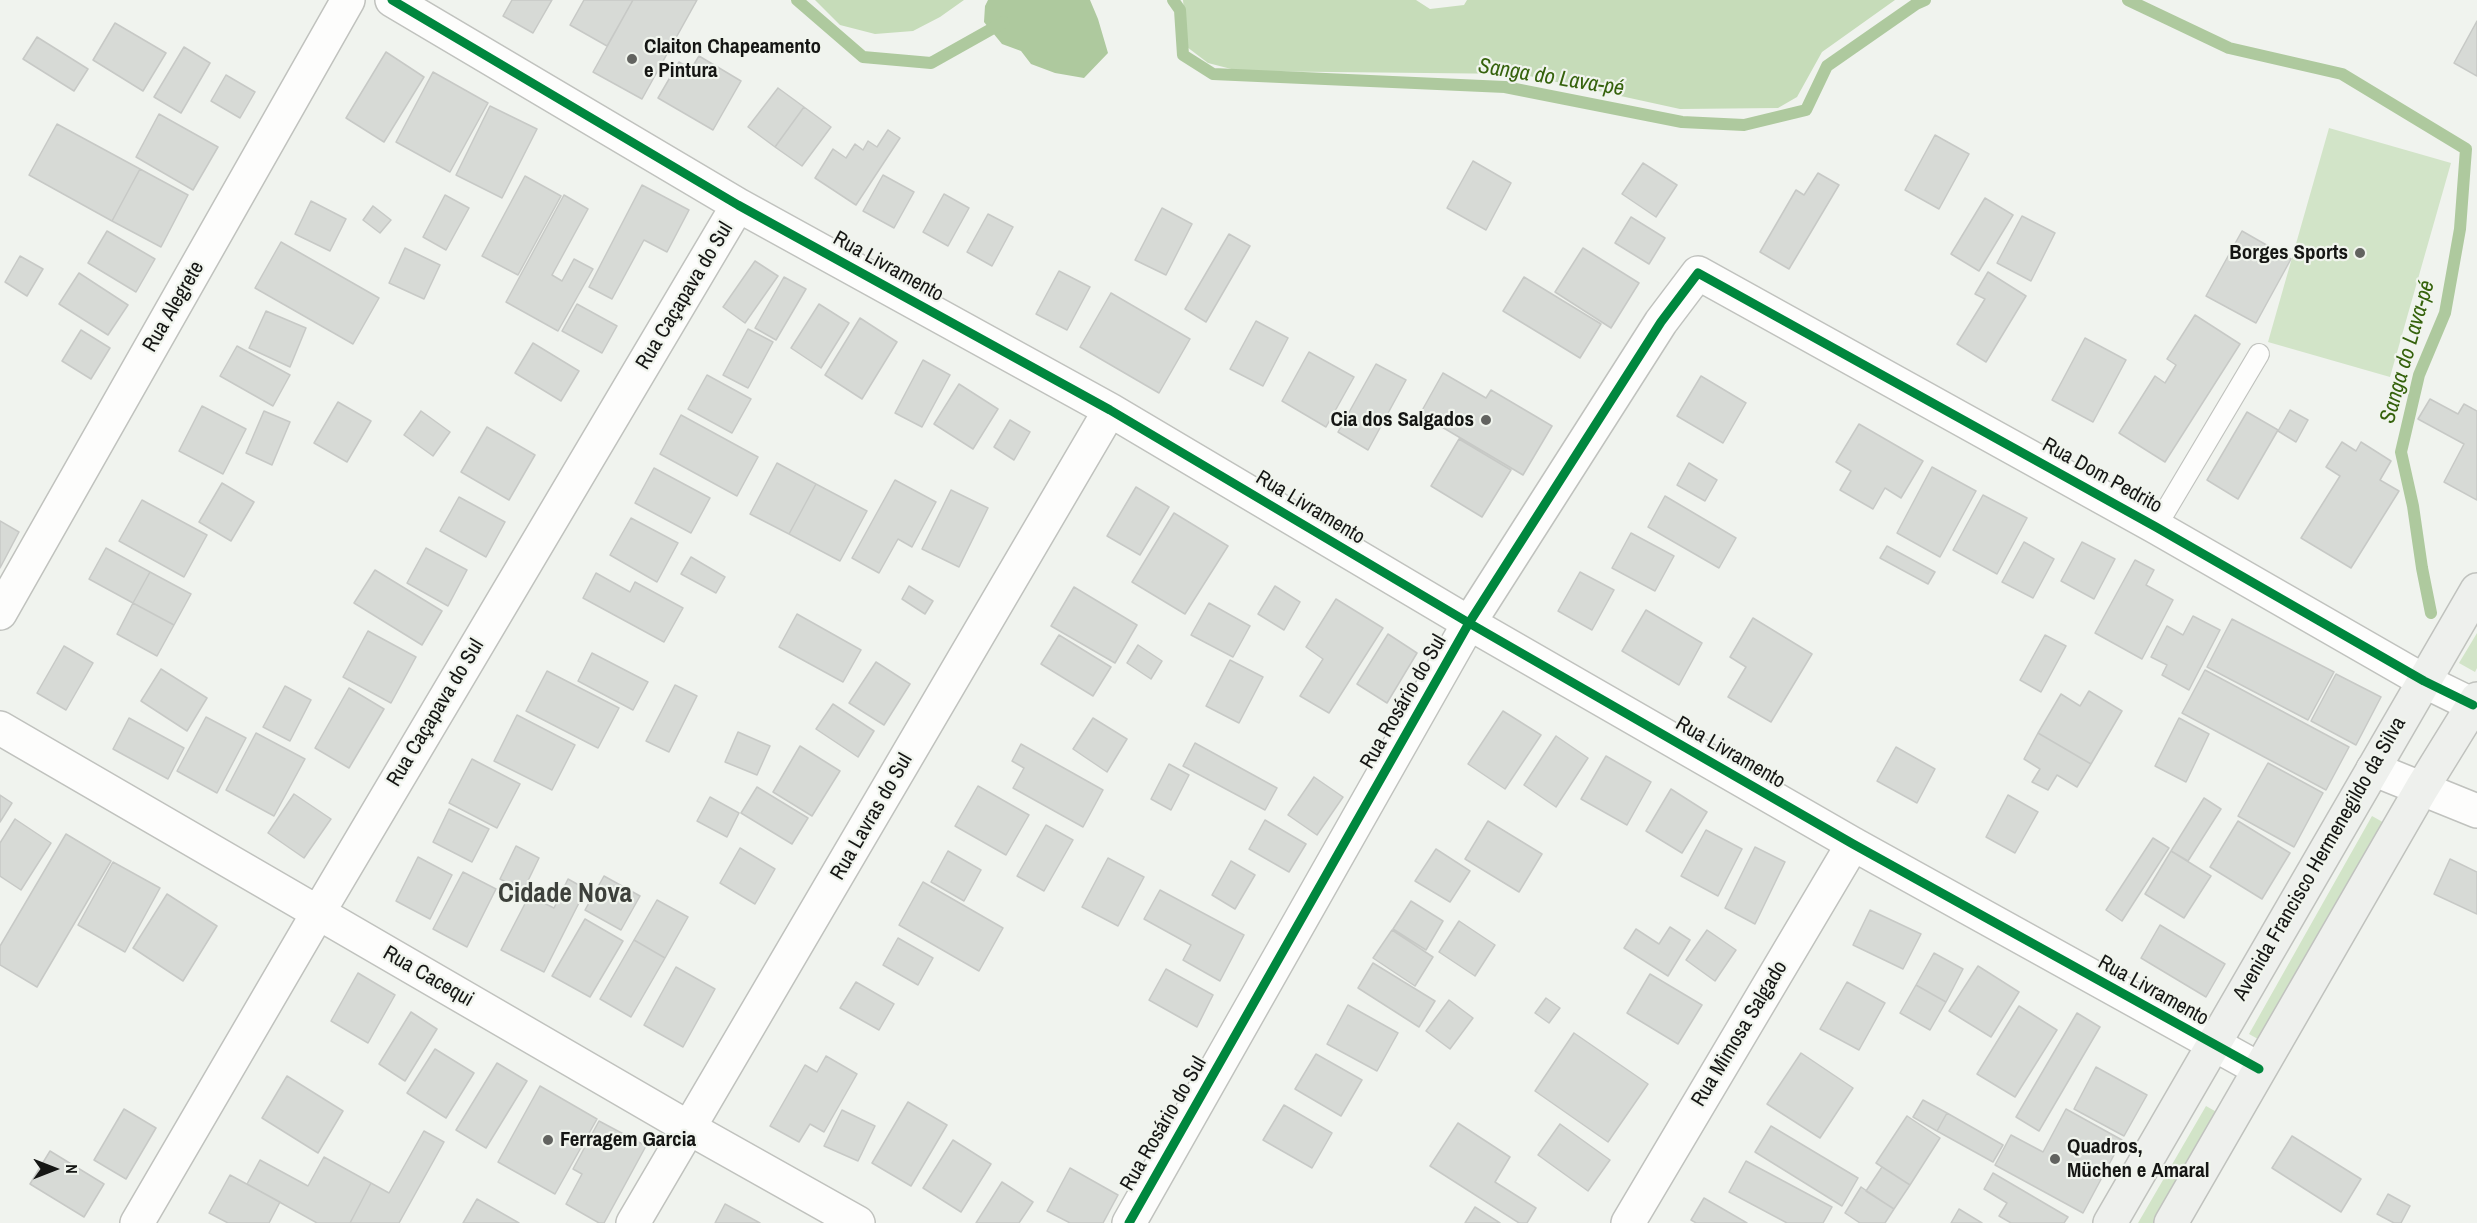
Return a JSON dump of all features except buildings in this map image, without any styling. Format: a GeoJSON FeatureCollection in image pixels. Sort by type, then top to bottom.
{"type":"FeatureCollection","features":[{"type":"Feature","properties":{"kind":"main road","name":"Avenida Francisco Hermenegildo da Silva"},"geometry":{"type":"LineString","coordinates":[[2110,1223],[2477,590]]}},
{"type":"Feature","properties":{"kind":"main road"},"geometry":{"type":"LineString","coordinates":[[2171,1223],[2422,788],[2475,702]]}},
{"type":"Feature","properties":{"kind":"street","name":"Rua Alegrete"},"geometry":{"type":"LineString","coordinates":[[0,613],[348,0]]}},
{"type":"Feature","properties":{"kind":"street","name":"Rua Livramento"},"geometry":{"type":"LineString","coordinates":[[392,0],[738,205],[1110,410],[1469,623],[1853,844],[2259,1069]]}},
{"type":"Feature","properties":{"kind":"street","name":"Rua Caçapava do Sul"},"geometry":{"type":"LineString","coordinates":[[137,1223],[738,205]]}},
{"type":"Feature","properties":{"kind":"street","name":"Rua Rosário do Sul"},"geometry":{"type":"LineString","coordinates":[[1129,1223],[1469,623],[1661,322],[1698,273],[1760,306]]}},
{"type":"Feature","properties":{"kind":"street","name":"Rua Dom Pedrito"},"geometry":{"type":"LineString","coordinates":[[1760,306],[2156,527],[2424,681],[2475,702]]}},
{"type":"Feature","properties":{"kind":"street","name":"Rua Lavras do Sul"},"geometry":{"type":"LineString","coordinates":[[633,1223],[1110,410]]}},
{"type":"Feature","properties":{"kind":"street","name":"Rua Cacequi"},"geometry":{"type":"LineString","coordinates":[[0,728],[689,1128],[858,1223]]}},
{"type":"Feature","properties":{"kind":"street"},"geometry":{"type":"LineString","coordinates":[[2373,769],[2477,812]]}},
{"type":"Feature","properties":{"kind":"street","name":"Rua Mimosa Salgado"},"geometry":{"type":"LineString","coordinates":[[1628,1223],[1853,844]]}},
{"type":"Feature","properties":{"kind":"lane"},"geometry":{"type":"LineString","coordinates":[[2156,527],[2259,354]]}},
{"type":"Feature","properties":{"kind":"shaded area"},"geometry":{"type":"Polygon","coordinates":[[[815,0],[964,0],[940,17],[913,31],[875,34],[840,25],[815,0]]]}},
{"type":"Feature","properties":{"kind":"shaded area"},"geometry":{"type":"Polygon","coordinates":[[[988,0],[1090,0],[1108,53],[1084,78],[1055,73],[1031,64],[1021,51],[1002,44],[984,22],[985,6],[988,0]]]}},
{"type":"Feature","properties":{"kind":"shaded area"},"geometry":{"type":"Polygon","coordinates":[[[1183,0],[1416,0],[1430,9],[1464,5],[1467,0],[1895,0],[1822,52],[1797,97],[1778,108],[1680,109],[1520,74],[1239,71],[1208,63],[1187,47],[1183,0]]]}},
{"type":"Feature","properties":{"kind":"shaded area","name":"Borges Sports"},"geometry":{"type":"Polygon","coordinates":[[[2329,128],[2451,163],[2390,377],[2268,342],[2329,128]]]}},
{"type":"Feature","properties":{"kind":"shaded area"},"geometry":{"type":"Polygon","coordinates":[[[2477,633],[2477,668],[2475,672],[2459,663],[2477,633]]]}},
{"type":"Feature","properties":{"kind":"shaded area"},"geometry":{"type":"Polygon","coordinates":[[[2372,816],[2388,825],[2265,1043],[2249,1034],[2372,816]]]}},
{"type":"Feature","properties":{"kind":"shaded area"},"geometry":{"type":"Polygon","coordinates":[[[2206,1106],[2222,1115],[2159,1223],[2138,1223],[2206,1106]]]}},
{"type":"Feature","properties":{"kind":"waterway","name":"Sanga do Lava-pé"},"geometry":{"type":"LineString","coordinates":[[797,0],[863,57],[931,63],[1004,22]]}},
{"type":"Feature","properties":{"kind":"waterway","name":"Sanga do Lava-pé"},"geometry":{"type":"LineString","coordinates":[[1173,0],[1180,10],[1183,55],[1213,74],[1505,87],[1682,122],[1744,125],[1806,110],[1827,66],[1925,0]]}},
{"type":"Feature","properties":{"kind":"waterway","name":"Sanga do Lava-pé"},"geometry":{"type":"LineString","coordinates":[[2128,0],[2229,48],[2342,74],[2466,149],[2460,229],[2445,313],[2419,375],[2401,452],[2413,506],[2431,613]]}},
{"type":"Feature","properties":{"kind":"cycle path"},"geometry":{"type":"LineString","coordinates":[[392,0],[738,205],[1110,410],[1469,623],[1853,844],[2259,1069]]}},
{"type":"Feature","properties":{"kind":"cycle path"},"geometry":{"type":"LineString","coordinates":[[1129,1223],[1469,623],[1661,322],[1698,273],[2156,527],[2424,681],[2473,705]]}},
{"type":"Feature","properties":{"kind":"place","name":"Claiton Chapeamento e Pintura"},"geometry":{"type":"Point","coordinates":[632,59]}},
{"type":"Feature","properties":{"kind":"place","name":"Borges Sports"},"geometry":{"type":"Point","coordinates":[2360,253]}},
{"type":"Feature","properties":{"kind":"place","name":"Cia dos Salgados"},"geometry":{"type":"Point","coordinates":[1486,420]}},
{"type":"Feature","properties":{"kind":"place","name":"Ferragem Garcia"},"geometry":{"type":"Point","coordinates":[548,1140]}},
{"type":"Feature","properties":{"kind":"place","name":"Quadros, Müchen e Amaral"},"geometry":{"type":"Point","coordinates":[2055,1159]}},
{"type":"Feature","properties":{"kind":"district","name":"Cidade Nova"},"geometry":{"type":"Point","coordinates":[565,895]}}]}
